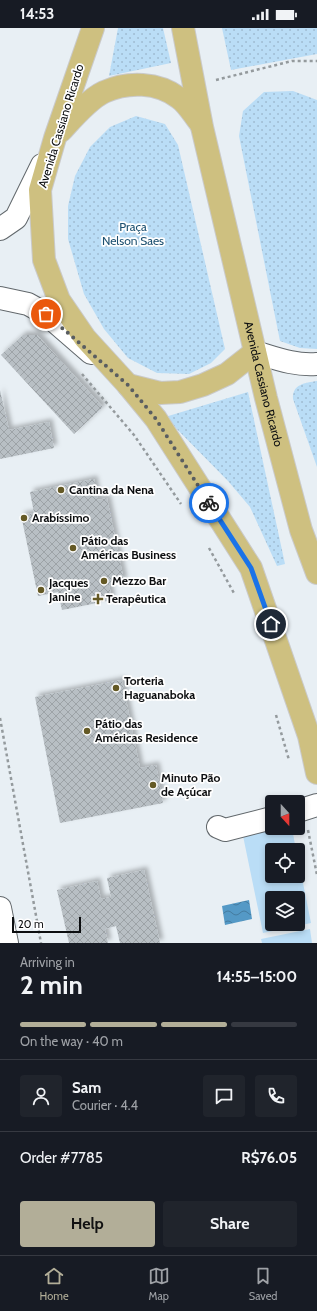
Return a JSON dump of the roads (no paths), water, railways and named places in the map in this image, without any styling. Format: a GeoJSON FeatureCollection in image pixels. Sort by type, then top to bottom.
{"type":"FeatureCollection","features":[{"type":"Feature","properties":{"kind":"main road","name":"Avenida Cassiano Ricardo"},"geometry":{"type":"LineString","coordinates":[[93,28],[55,138],[40,190],[44,260],[59,300],[85,338],[128,385],[156,419],[251,568],[310,736],[317,773]]}},
{"type":"Feature","properties":{"kind":"main road","name":"Avenida Cassiano Ricardo"},"geometry":{"type":"LineString","coordinates":[[183,28],[202,127],[266,398],[301,530],[317,573]]}},
{"type":"Feature","properties":{"kind":"main road"},"geometry":{"type":"LineString","coordinates":[[55,138],[82,108],[103,92],[124,86],[143,84],[163,88],[180,99],[202,127]]}},
{"type":"Feature","properties":{"kind":"main road"},"geometry":{"type":"LineString","coordinates":[[128,385],[160,393],[180,392],[203,385],[226,374],[255,352]]}},
{"type":"Feature","properties":{"kind":"street"},"geometry":{"type":"LineString","coordinates":[[0,229],[16,218],[55,138]]}},
{"type":"Feature","properties":{"kind":"street"},"geometry":{"type":"LineString","coordinates":[[0,298],[28,304],[46,314],[128,385]]}},
{"type":"Feature","properties":{"kind":"street"},"geometry":{"type":"LineString","coordinates":[[255,352],[288,362],[308,365],[317,364]]}},
{"type":"Feature","properties":{"kind":"street"},"geometry":{"type":"LineString","coordinates":[[218,827],[225,830],[265,820]]}},
{"type":"Feature","properties":{"kind":"street"},"geometry":{"type":"LineString","coordinates":[[0,908],[7,943]]}},
{"type":"Feature","properties":{"kind":"water"},"geometry":{"type":"Polygon","coordinates":[[[249,900],[252,919],[225,925],[222,906],[249,900]]]}},
{"type":"Feature","properties":{"kind":"place","name":"Cantina da Nena"},"geometry":{"type":"Point","coordinates":[61,490]}},
{"type":"Feature","properties":{"kind":"place","name":"Arabíssimo"},"geometry":{"type":"Point","coordinates":[24,518]}},
{"type":"Feature","properties":{"kind":"place","name":"Pátio das Américas Business"},"geometry":{"type":"Point","coordinates":[73,548]}},
{"type":"Feature","properties":{"kind":"place","name":"Mezzo Bar"},"geometry":{"type":"Point","coordinates":[104,581]}},
{"type":"Feature","properties":{"kind":"place","name":"Jacques Janine"},"geometry":{"type":"Point","coordinates":[41,590]}},
{"type":"Feature","properties":{"kind":"place","name":"Terapêutica"},"geometry":{"type":"Point","coordinates":[98,599]}},
{"type":"Feature","properties":{"kind":"place","name":"Torteria Haguanaboka"},"geometry":{"type":"Point","coordinates":[116,688]}},
{"type":"Feature","properties":{"kind":"place","name":"Pátio das Américas Residence"},"geometry":{"type":"Point","coordinates":[87,731]}},
{"type":"Feature","properties":{"kind":"place","name":"Minuto Pão de Açúcar"},"geometry":{"type":"Point","coordinates":[153,785]}},
{"type":"Feature","properties":{"kind":"park label","name":"Praça Nelson Saes"},"geometry":{"type":"Point","coordinates":[133,234]}}]}
